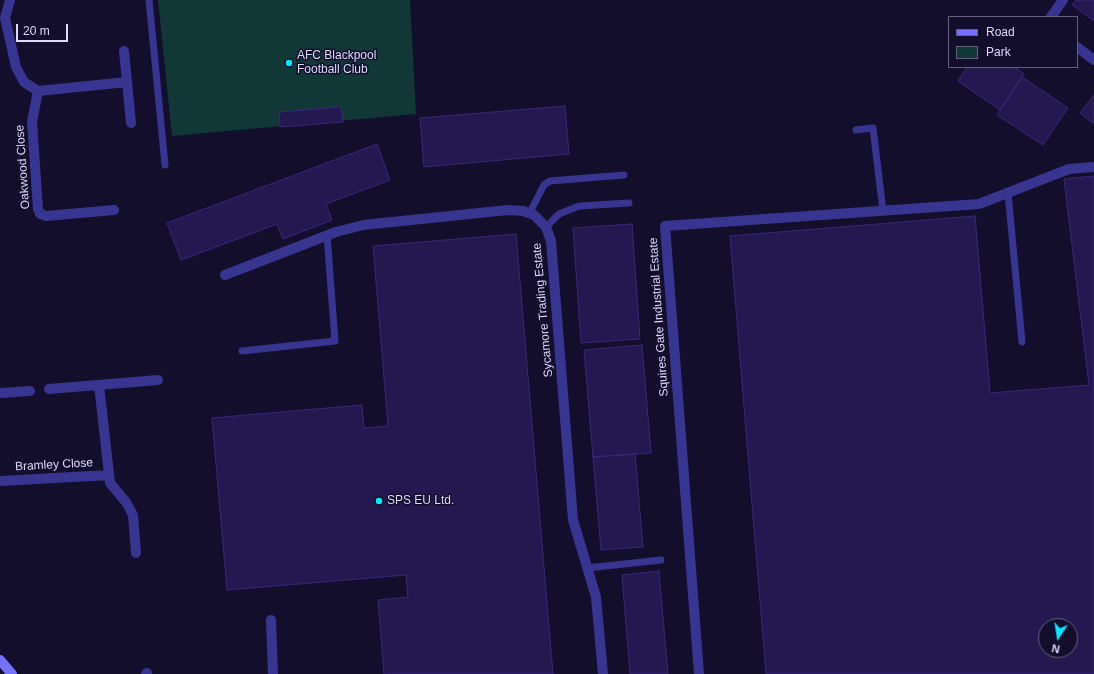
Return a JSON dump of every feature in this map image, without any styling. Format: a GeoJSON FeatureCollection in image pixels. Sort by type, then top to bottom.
{"type":"FeatureCollection","features":[{"type":"Feature","properties":{"kind":"main road"},"geometry":{"type":"LineString","coordinates":[[0,660],[12,674]]}},
{"type":"Feature","properties":{"kind":"street"},"geometry":{"type":"LineString","coordinates":[[10,0],[5,18],[16,67],[24,82],[38,91],[127,82]]}},
{"type":"Feature","properties":{"kind":"street"},"geometry":{"type":"LineString","coordinates":[[1052,16],[1063,0]]}},
{"type":"Feature","properties":{"kind":"street"},"geometry":{"type":"LineString","coordinates":[[1078,48],[1094,60]]}},
{"type":"Feature","properties":{"kind":"street"},"geometry":{"type":"LineString","coordinates":[[124,51],[131,123]]}},
{"type":"Feature","properties":{"kind":"street","name":"Oakwood Close"},"geometry":{"type":"LineString","coordinates":[[38,91],[32,122],[38,209],[40,214],[46,216],[114,210]]}},
{"type":"Feature","properties":{"kind":"street","name":"Squires Gate Industrial Estate"},"geometry":{"type":"LineString","coordinates":[[700,674],[665,226],[979,204],[1069,169],[1094,167]]}},
{"type":"Feature","properties":{"kind":"street","name":"Sycamore Trading Estate"},"geometry":{"type":"LineString","coordinates":[[226,275],[326,236],[363,225],[508,210],[523,211],[534,215],[546,227],[551,241],[573,520],[596,596],[603,674]]}},
{"type":"Feature","properties":{"kind":"street"},"geometry":{"type":"LineString","coordinates":[[49,389],[158,380]]}},
{"type":"Feature","properties":{"kind":"street","name":"Bramley Close"},"geometry":{"type":"LineString","coordinates":[[99,385],[110,483],[114,490],[126,502],[133,515],[136,553]]}},
{"type":"Feature","properties":{"kind":"street"},"geometry":{"type":"LineString","coordinates":[[0,393],[30,391]]}},
{"type":"Feature","properties":{"kind":"street","name":"Bramley Close"},"geometry":{"type":"LineString","coordinates":[[0,481],[109,475]]}},
{"type":"Feature","properties":{"kind":"street"},"geometry":{"type":"LineString","coordinates":[[271,620],[274,650],[274,674]]}},
{"type":"Feature","properties":{"kind":"lane"},"geometry":{"type":"LineString","coordinates":[[149,0],[165,165]]}},
{"type":"Feature","properties":{"kind":"lane"},"geometry":{"type":"LineString","coordinates":[[856,130],[874,128],[883,211]]}},
{"type":"Feature","properties":{"kind":"lane"},"geometry":{"type":"LineString","coordinates":[[529,214],[542,188],[550,181],[624,175]]}},
{"type":"Feature","properties":{"kind":"lane"},"geometry":{"type":"LineString","coordinates":[[1008,193],[1022,342]]}},
{"type":"Feature","properties":{"kind":"lane"},"geometry":{"type":"LineString","coordinates":[[546,227],[559,214],[579,206],[629,203]]}},
{"type":"Feature","properties":{"kind":"lane"},"geometry":{"type":"LineString","coordinates":[[242,351],[336,341],[326,236]]}},
{"type":"Feature","properties":{"kind":"lane"},"geometry":{"type":"LineString","coordinates":[[588,568],[661,560]]}},
{"type":"Feature","properties":{"kind":"green space","name":"AFC Blackpool Football Club"},"geometry":{"type":"Polygon","coordinates":[[[158,0],[410,0],[416,114],[172,136],[158,0]]]}},
{"type":"Feature","properties":{"kind":"building"},"geometry":{"type":"Polygon","coordinates":[[[1076,0],[1094,0],[1094,21],[1072,5],[1076,0]]]}},
{"type":"Feature","properties":{"kind":"building"},"geometry":{"type":"Polygon","coordinates":[[[966,68],[1015,68],[1024,74],[1000,110],[958,81],[966,68]]]}},
{"type":"Feature","properties":{"kind":"building"},"geometry":{"type":"Polygon","coordinates":[[[1022,77],[1068,108],[1043,145],[997,115],[1022,77]]]}},
{"type":"Feature","properties":{"kind":"building"},"geometry":{"type":"Polygon","coordinates":[[[1094,95],[1094,124],[1080,113],[1094,95]]]}},
{"type":"Feature","properties":{"kind":"building"},"geometry":{"type":"Polygon","coordinates":[[[565,106],[569,154],[424,167],[420,118],[565,106]]]}},
{"type":"Feature","properties":{"kind":"building"},"geometry":{"type":"Polygon","coordinates":[[[341,107],[343,122],[280,127],[279,112],[341,107]]]}},
{"type":"Feature","properties":{"kind":"building"},"geometry":{"type":"Polygon","coordinates":[[[377,144],[390,180],[326,204],[332,220],[283,239],[277,224],[181,260],[167,223],[377,144]]]}},
{"type":"Feature","properties":{"kind":"building"},"geometry":{"type":"Polygon","coordinates":[[[1094,176],[1094,674],[766,674],[730,236],[975,216],[990,393],[1089,385],[1064,179],[1094,176]]]}},
{"type":"Feature","properties":{"kind":"building"},"geometry":{"type":"Polygon","coordinates":[[[632,224],[640,339],[581,343],[573,228],[632,224]]]}},
{"type":"Feature","properties":{"kind":"building","name":"SPS EU Ltd."},"geometry":{"type":"Polygon","coordinates":[[[516,234],[553,674],[384,674],[378,600],[408,597],[406,575],[227,590],[212,418],[362,405],[364,428],[388,426],[373,246],[516,234]]]}},
{"type":"Feature","properties":{"kind":"building"},"geometry":{"type":"Polygon","coordinates":[[[642,345],[651,453],[593,457],[584,350],[642,345]]]}},
{"type":"Feature","properties":{"kind":"building"},"geometry":{"type":"Polygon","coordinates":[[[635,454],[643,547],[601,550],[593,457],[635,454]]]}},
{"type":"Feature","properties":{"kind":"building"},"geometry":{"type":"Polygon","coordinates":[[[659,571],[668,674],[630,674],[622,575],[659,571]]]}},
{"type":"Feature","properties":{"kind":"place","name":"AFC Blackpool Football Club"},"geometry":{"type":"Point","coordinates":[289,63]}},
{"type":"Feature","properties":{"kind":"place","name":"SPS EU Ltd."},"geometry":{"type":"Point","coordinates":[379,501]}}]}
